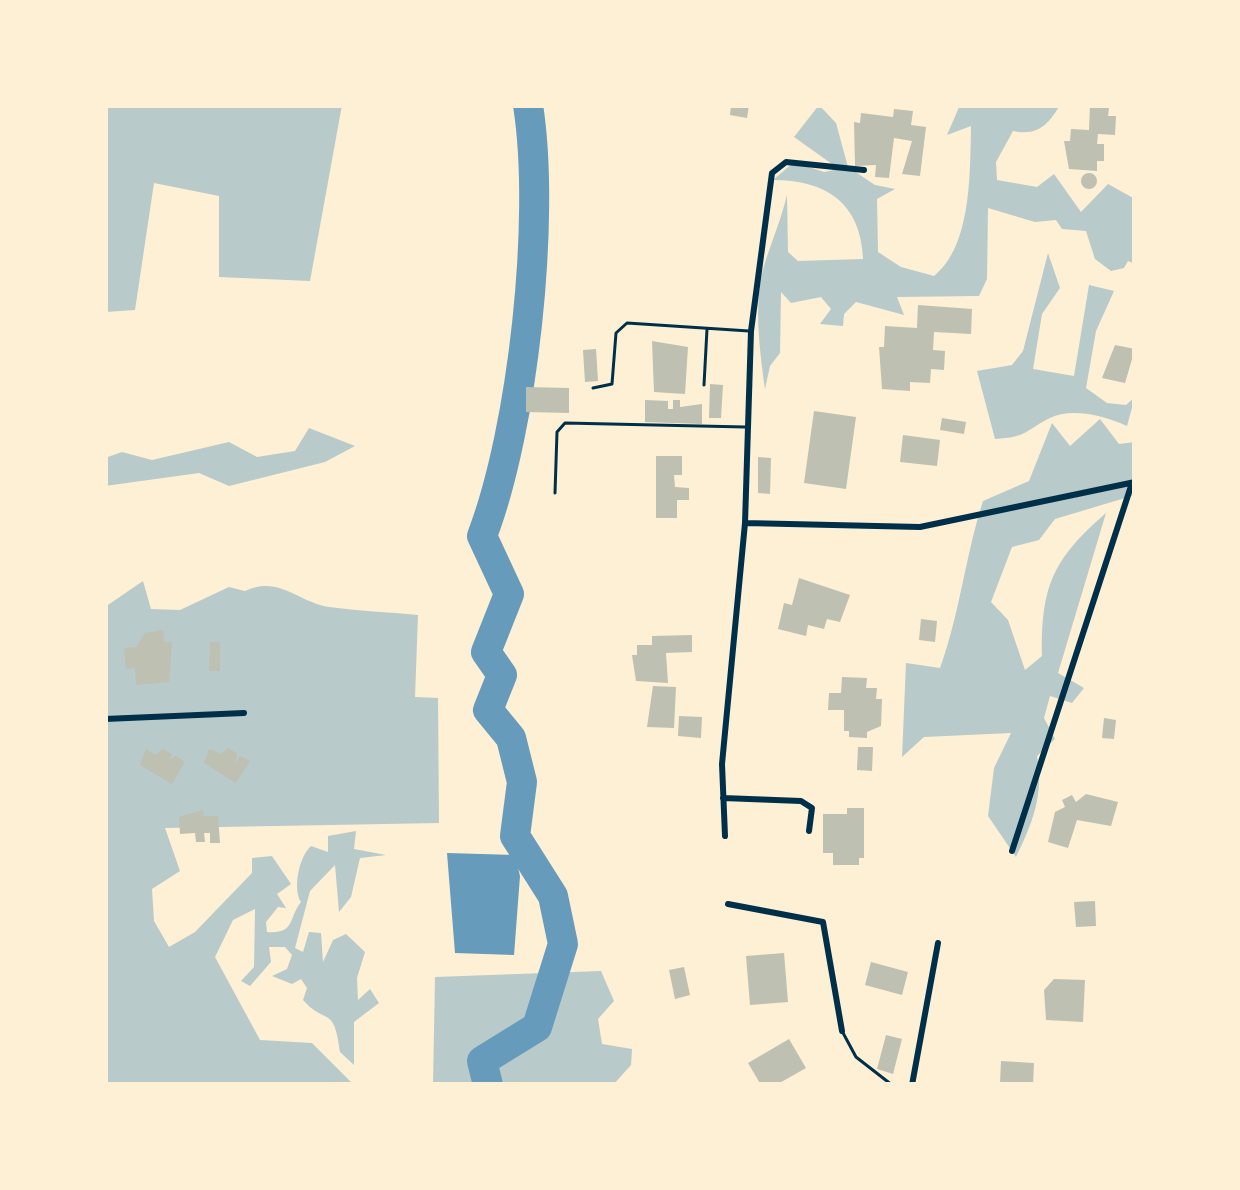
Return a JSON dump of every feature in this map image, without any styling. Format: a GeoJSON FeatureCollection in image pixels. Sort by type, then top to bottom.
{"type":"FeatureCollection","features":[{"type":"Feature","properties":{"kind":"street"},"geometry":{"type":"LineString","coordinates":[[725,836],[723,798],[745,523],[751,331],[776,166],[786,162],[864,170]]}},
{"type":"Feature","properties":{"kind":"street"},"geometry":{"type":"LineString","coordinates":[[745,523],[920,527],[1134,482]]}},
{"type":"Feature","properties":{"kind":"street"},"geometry":{"type":"LineString","coordinates":[[1012,850],[1134,482]]}},
{"type":"Feature","properties":{"kind":"street"},"geometry":{"type":"LineString","coordinates":[[105,719],[244,713]]}},
{"type":"Feature","properties":{"kind":"street"},"geometry":{"type":"LineString","coordinates":[[723,798],[801,801],[812,808],[809,831]]}},
{"type":"Feature","properties":{"kind":"street"},"geometry":{"type":"LineString","coordinates":[[728,904],[823,922],[842,1031]]}},
{"type":"Feature","properties":{"kind":"street"},"geometry":{"type":"LineString","coordinates":[[913,1085],[938,944]]}},
{"type":"Feature","properties":{"kind":"lane"},"geometry":{"type":"LineString","coordinates":[[593,388],[612,384],[616,333],[627,323],[751,331]]}},
{"type":"Feature","properties":{"kind":"lane"},"geometry":{"type":"LineString","coordinates":[[704,386],[707,328]]}},
{"type":"Feature","properties":{"kind":"lane"},"geometry":{"type":"LineString","coordinates":[[555,493],[557,431],[565,423],[746,428]]}},
{"type":"Feature","properties":{"kind":"lane"},"geometry":{"type":"LineString","coordinates":[[842,1031],[856,1058],[892,1085]]}},
{"type":"Feature","properties":{"kind":"shaded area"},"geometry":{"type":"Polygon","coordinates":[[[105,105],[342,105],[310,281],[219,277],[219,196],[154,183],[135,310],[105,312],[105,105]]]}},
{"type":"Feature","properties":{"kind":"shaded area"},"geometry":{"type":"Polygon","coordinates":[[[819,105],[836,123],[848,167],[875,185],[895,189],[877,199],[878,252],[901,267],[934,276],[956,246],[966,207],[971,126],[947,135],[960,105],[1060,105],[1041,127],[1013,131],[996,162],[997,180],[1037,187],[1054,174],[1081,212],[1108,184],[1135,199],[1135,264],[1128,261],[1124,268],[1111,271],[1095,259],[1086,231],[1062,229],[1056,220],[1035,222],[988,208],[987,279],[979,296],[897,297],[904,315],[856,302],[844,314],[843,326],[820,324],[831,309],[821,297],[791,303],[781,292],[780,353],[770,366],[765,389],[759,296],[787,195],[788,252],[798,261],[863,259],[856,223],[837,198],[809,184],[773,180],[794,162],[824,172],[839,169],[794,137],[819,105]]]}},
{"type":"Feature","properties":{"kind":"shaded area"},"geometry":{"type":"Polygon","coordinates":[[[1048,253],[1060,288],[1042,314],[1033,369],[1074,376],[1089,285],[1114,291],[1096,331],[1086,388],[1107,403],[1126,405],[1135,397],[1127,426],[1099,416],[1068,413],[1020,435],[995,439],[977,371],[1012,365],[1023,351],[1048,253]]]}},
{"type":"Feature","properties":{"kind":"shaded area"},"geometry":{"type":"Polygon","coordinates":[[[1100,419],[1119,444],[1135,442],[1135,495],[1055,519],[1039,540],[1012,547],[991,602],[1008,620],[1025,670],[1042,656],[1044,611],[1062,560],[1106,513],[1058,673],[1084,688],[1072,703],[1050,696],[1044,718],[1055,739],[1037,756],[1036,808],[1016,857],[988,816],[994,768],[1011,733],[924,737],[902,757],[906,663],[940,668],[983,501],[1029,481],[1052,423],[1070,446],[1100,419]]]}},
{"type":"Feature","properties":{"kind":"shaded area"},"geometry":{"type":"Polygon","coordinates":[[[309,428],[355,446],[325,462],[229,486],[199,473],[105,486],[105,458],[122,452],[152,460],[229,442],[257,457],[295,451],[309,428]]]}},
{"type":"Feature","properties":{"kind":"shaded area"},"geometry":{"type":"Polygon","coordinates":[[[143,581],[151,609],[180,610],[229,587],[245,591],[268,586],[329,607],[418,615],[415,697],[438,698],[439,823],[165,828],[180,871],[152,889],[154,921],[169,947],[195,932],[252,873],[252,858],[272,856],[291,884],[277,894],[286,908],[278,907],[266,922],[267,932],[276,932],[287,928],[301,902],[298,874],[311,846],[328,852],[328,836],[356,831],[354,849],[386,855],[360,858],[351,897],[339,912],[335,865],[310,891],[295,948],[303,952],[309,932],[321,933],[323,962],[333,940],[346,934],[365,952],[357,978],[358,1000],[370,989],[379,1003],[354,1022],[354,1065],[340,1052],[332,1021],[303,1000],[307,988],[301,979],[292,984],[272,976],[287,969],[292,955],[285,947],[269,947],[271,962],[250,986],[241,981],[254,967],[255,909],[233,920],[215,957],[260,1040],[312,1043],[354,1085],[105,1085],[105,607],[143,581]]]}},
{"type":"Feature","properties":{"kind":"shaded area"},"geometry":{"type":"Polygon","coordinates":[[[601,971],[614,1001],[598,1019],[602,1044],[632,1049],[631,1065],[613,1085],[433,1085],[435,977],[601,971]]]}},
{"type":"Feature","properties":{"kind":"water"},"geometry":{"type":"Polygon","coordinates":[[[447,853],[515,855],[520,876],[514,955],[455,953],[447,853]]]}},
{"type":"Feature","properties":{"kind":"building"},"geometry":{"type":"Polygon","coordinates":[[[731,105],[749,105],[747,118],[730,115],[731,105]]]}},
{"type":"Feature","properties":{"kind":"building"},"geometry":{"type":"Polygon","coordinates":[[[1090,105],[1102,105],[1109,108],[1108,116],[1116,116],[1115,135],[1098,134],[1097,144],[1104,144],[1104,161],[1097,161],[1097,171],[1069,169],[1064,141],[1070,141],[1071,129],[1089,130],[1090,105]]]}},
{"type":"Feature","properties":{"kind":"building"},"geometry":{"type":"Polygon","coordinates":[[[894,109],[913,111],[911,125],[926,127],[920,176],[902,174],[912,141],[894,138],[889,178],[875,177],[876,165],[855,166],[854,122],[860,123],[861,113],[893,117],[894,109]]]}},
{"type":"Feature","properties":{"kind":"building"},"geometry":{"type":"Polygon","coordinates":[[[1089,173],[1097,181],[1089,189],[1081,181],[1089,173]]]}},
{"type":"Feature","properties":{"kind":"building"},"geometry":{"type":"Polygon","coordinates":[[[918,305],[972,309],[971,334],[934,332],[933,350],[945,351],[944,370],[931,369],[930,383],[910,382],[910,391],[882,389],[879,347],[884,347],[885,326],[917,328],[918,305]]]}},
{"type":"Feature","properties":{"kind":"building"},"geometry":{"type":"Polygon","coordinates":[[[652,341],[688,347],[685,394],[654,392],[652,341]]]}},
{"type":"Feature","properties":{"kind":"building"},"geometry":{"type":"Polygon","coordinates":[[[1115,345],[1135,349],[1125,383],[1102,378],[1115,345]]]}},
{"type":"Feature","properties":{"kind":"building"},"geometry":{"type":"Polygon","coordinates":[[[596,349],[598,381],[585,382],[583,350],[596,349]]]}},
{"type":"Feature","properties":{"kind":"building"},"geometry":{"type":"Polygon","coordinates":[[[710,384],[723,385],[721,418],[709,418],[710,384]]]}},
{"type":"Feature","properties":{"kind":"building"},"geometry":{"type":"Polygon","coordinates":[[[526,387],[569,388],[569,413],[526,412],[526,387]]]}},
{"type":"Feature","properties":{"kind":"building"},"geometry":{"type":"Polygon","coordinates":[[[645,400],[668,401],[668,409],[673,409],[673,400],[680,400],[680,407],[702,404],[702,424],[645,422],[645,400]]]}},
{"type":"Feature","properties":{"kind":"building"},"geometry":{"type":"Polygon","coordinates":[[[814,411],[856,417],[846,489],[804,483],[814,411]]]}},
{"type":"Feature","properties":{"kind":"building"},"geometry":{"type":"Polygon","coordinates":[[[942,418],[966,422],[964,434],[940,430],[942,418]]]}},
{"type":"Feature","properties":{"kind":"building"},"geometry":{"type":"Polygon","coordinates":[[[903,435],[940,440],[937,466],[900,462],[903,435]]]}},
{"type":"Feature","properties":{"kind":"building"},"geometry":{"type":"Polygon","coordinates":[[[656,456],[682,456],[682,475],[674,475],[675,487],[689,488],[689,500],[677,500],[677,518],[656,518],[656,456]]]}},
{"type":"Feature","properties":{"kind":"building"},"geometry":{"type":"Polygon","coordinates":[[[758,457],[771,458],[770,494],[758,493],[758,457]]]}},
{"type":"Feature","properties":{"kind":"building"},"geometry":{"type":"Polygon","coordinates":[[[799,578],[850,595],[840,622],[827,619],[824,629],[808,625],[806,636],[778,629],[784,603],[792,605],[799,578]]]}},
{"type":"Feature","properties":{"kind":"building"},"geometry":{"type":"Polygon","coordinates":[[[921,619],[937,621],[935,642],[919,640],[921,619]]]}},
{"type":"Feature","properties":{"kind":"building"},"geometry":{"type":"Polygon","coordinates":[[[163,630],[164,642],[172,642],[169,682],[136,685],[135,668],[126,669],[124,648],[136,647],[145,633],[163,630]]]}},
{"type":"Feature","properties":{"kind":"building"},"geometry":{"type":"Polygon","coordinates":[[[692,635],[692,652],[666,653],[668,683],[636,681],[632,655],[637,655],[637,645],[652,645],[652,636],[692,635]]]}},
{"type":"Feature","properties":{"kind":"building"},"geometry":{"type":"Polygon","coordinates":[[[210,642],[220,642],[220,671],[209,671],[210,642]]]}},
{"type":"Feature","properties":{"kind":"building"},"geometry":{"type":"Polygon","coordinates":[[[842,677],[867,678],[866,688],[877,688],[876,699],[882,699],[881,726],[867,732],[867,738],[849,737],[849,731],[844,731],[844,710],[828,710],[829,693],[841,693],[842,677]]]}},
{"type":"Feature","properties":{"kind":"building"},"geometry":{"type":"Polygon","coordinates":[[[653,686],[676,687],[674,728],[647,727],[653,686]]]}},
{"type":"Feature","properties":{"kind":"building"},"geometry":{"type":"Polygon","coordinates":[[[679,716],[702,717],[701,738],[678,736],[679,716]]]}},
{"type":"Feature","properties":{"kind":"building"},"geometry":{"type":"Polygon","coordinates":[[[1104,718],[1116,720],[1114,739],[1102,738],[1104,718]]]}},
{"type":"Feature","properties":{"kind":"building"},"geometry":{"type":"Polygon","coordinates":[[[858,747],[873,747],[872,771],[857,770],[858,747]]]}},
{"type":"Feature","properties":{"kind":"building"},"geometry":{"type":"Polygon","coordinates":[[[228,748],[237,753],[236,763],[240,756],[250,761],[236,783],[204,763],[209,749],[221,754],[228,748]]]}},
{"type":"Feature","properties":{"kind":"building"},"geometry":{"type":"Polygon","coordinates":[[[146,749],[156,755],[163,749],[172,754],[169,760],[176,756],[185,762],[172,784],[140,765],[146,749]]]}},
{"type":"Feature","properties":{"kind":"building"},"geometry":{"type":"Polygon","coordinates":[[[1086,794],[1118,802],[1111,826],[1077,820],[1068,848],[1048,842],[1055,812],[1065,807],[1062,800],[1072,795],[1076,802],[1086,794]]]}},
{"type":"Feature","properties":{"kind":"building"},"geometry":{"type":"Polygon","coordinates":[[[847,808],[864,808],[864,858],[859,858],[859,865],[833,865],[833,853],[823,853],[823,814],[847,814],[847,808]]]}},
{"type":"Feature","properties":{"kind":"building"},"geometry":{"type":"Polygon","coordinates":[[[203,810],[204,816],[218,816],[220,843],[210,843],[210,833],[204,833],[205,842],[196,842],[195,833],[180,834],[179,817],[203,810]]]}},
{"type":"Feature","properties":{"kind":"building"},"geometry":{"type":"Polygon","coordinates":[[[1095,901],[1096,926],[1076,927],[1074,902],[1095,901]]]}},
{"type":"Feature","properties":{"kind":"building"},"geometry":{"type":"Polygon","coordinates":[[[784,953],[788,1002],[750,1005],[746,956],[784,953]]]}},
{"type":"Feature","properties":{"kind":"building"},"geometry":{"type":"Polygon","coordinates":[[[871,962],[908,972],[902,995],[865,985],[871,962]]]}},
{"type":"Feature","properties":{"kind":"building"},"geometry":{"type":"Polygon","coordinates":[[[684,967],[690,995],[675,999],[669,970],[684,967]]]}},
{"type":"Feature","properties":{"kind":"building"},"geometry":{"type":"Polygon","coordinates":[[[1054,979],[1085,980],[1083,1022],[1046,1020],[1044,990],[1054,979]]]}},
{"type":"Feature","properties":{"kind":"building"},"geometry":{"type":"Polygon","coordinates":[[[886,1035],[902,1039],[893,1074],[877,1069],[886,1035]]]}},
{"type":"Feature","properties":{"kind":"building"},"geometry":{"type":"Polygon","coordinates":[[[789,1039],[806,1068],[776,1085],[761,1085],[748,1063],[789,1039]]]}},
{"type":"Feature","properties":{"kind":"building"},"geometry":{"type":"Polygon","coordinates":[[[1001,1061],[1034,1063],[1033,1085],[1000,1083],[1001,1061]]]}},
{"type":"Feature","properties":{"kind":"waterway"},"geometry":{"type":"LineString","coordinates":[[488,1085],[482,1061],[537,1027],[563,944],[553,896],[515,836],[522,782],[511,738],[488,710],[502,675],[486,652],[509,594],[482,536],[509,440],[527,323],[534,205],[528,105]]}}]}
